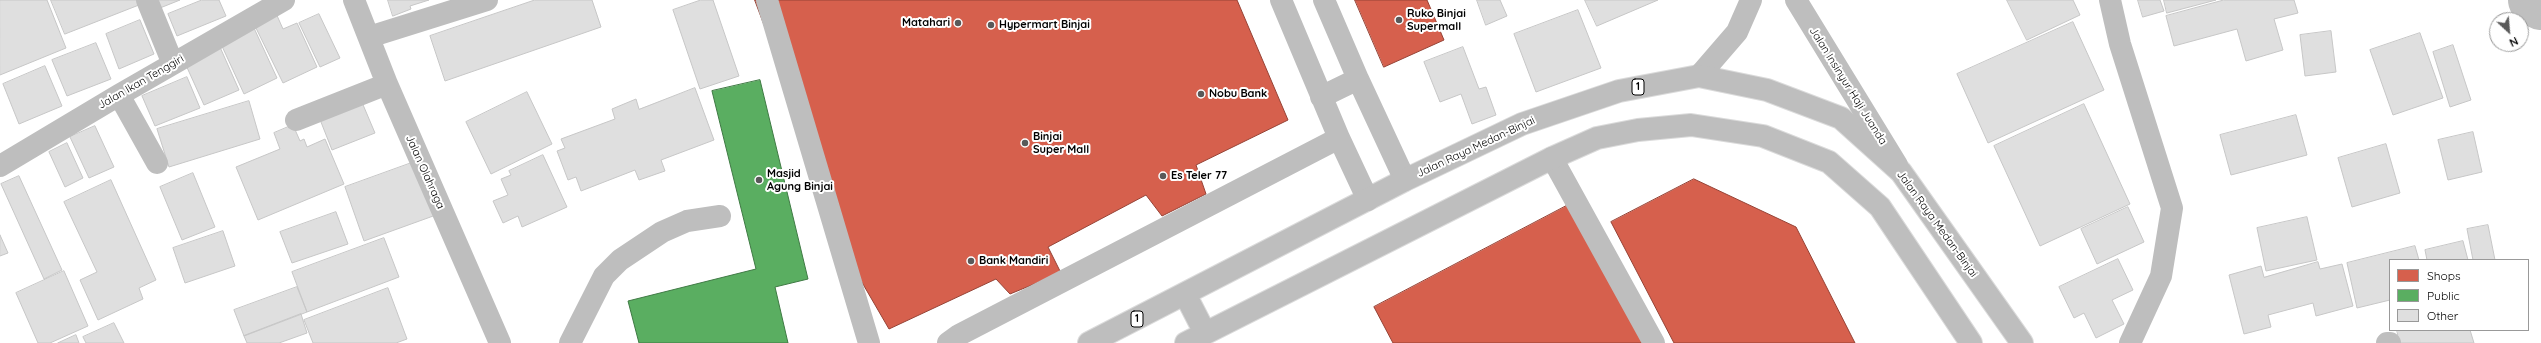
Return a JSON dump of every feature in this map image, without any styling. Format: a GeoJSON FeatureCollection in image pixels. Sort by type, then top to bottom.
{"type":"FeatureCollection","features":[{"type":"Feature","properties":{"kind":"main road"},"geometry":{"type":"LineString","coordinates":[[147,0],[173,64]]}},
{"type":"Feature","properties":{"kind":"main road","name":"Jalan Ikan Tenggiri"},"geometry":{"type":"LineString","coordinates":[[0,166],[118,95],[284,0]]}},
{"type":"Feature","properties":{"kind":"main road","name":"Jalan Olahraga"},"geometry":{"type":"LineString","coordinates":[[354,0],[387,84],[500,343]]}},
{"type":"Feature","properties":{"kind":"main road"},"geometry":{"type":"LineString","coordinates":[[369,37],[487,0]]}},
{"type":"Feature","properties":{"kind":"main road"},"geometry":{"type":"LineString","coordinates":[[767,0],[869,343]]}},
{"type":"Feature","properties":{"kind":"main road"},"geometry":{"type":"LineString","coordinates":[[1281,0],[1321,97],[1368,200]]}},
{"type":"Feature","properties":{"kind":"main road"},"geometry":{"type":"LineString","coordinates":[[1324,0],[1358,79],[1405,180]]}},
{"type":"Feature","properties":{"kind":"main road"},"geometry":{"type":"LineString","coordinates":[[1699,76],[1737,32],[1752,0]]}},
{"type":"Feature","properties":{"kind":"main road"},"geometry":{"type":"LineString","coordinates":[[2110,0],[2120,44],[2172,208],[2161,276],[2130,343]]}},
{"type":"Feature","properties":{"kind":"main road","name":"Jalan Insinyur Haji Juanda"},"geometry":{"type":"LineString","coordinates":[[1804,2],[1901,172]]}},
{"type":"Feature","properties":{"kind":"main road","name":"Jalan Raya Medan-Binjai"},"geometry":{"type":"LineString","coordinates":[[1089,343],[1405,180],[1522,124],[1619,90],[1699,76],[1767,90],[1841,118],[1901,172],[2022,343]]}},
{"type":"Feature","properties":{"kind":"main road"},"geometry":{"type":"LineString","coordinates":[[1321,97],[1358,79]]}},
{"type":"Feature","properties":{"kind":"main road"},"geometry":{"type":"LineString","coordinates":[[296,120],[387,84]]}},
{"type":"Feature","properties":{"kind":"main road"},"geometry":{"type":"LineString","coordinates":[[118,95],[157,163]]}},
{"type":"Feature","properties":{"kind":"main road"},"geometry":{"type":"LineString","coordinates":[[1186,343],[1552,158],[1597,138],[1638,130],[1691,125],[1763,136],[1829,162],[1880,207],[1972,343]]}},
{"type":"Feature","properties":{"kind":"main road"},"geometry":{"type":"LineString","coordinates":[[948,343],[959,335],[1339,138]]}},
{"type":"Feature","properties":{"kind":"main road"},"geometry":{"type":"LineString","coordinates":[[1552,158],[1654,343]]}},
{"type":"Feature","properties":{"kind":"main road"},"geometry":{"type":"LineString","coordinates":[[570,343],[604,276],[620,260],[662,232],[687,221],[720,216]]}},
{"type":"Feature","properties":{"kind":"main road"},"geometry":{"type":"LineString","coordinates":[[1185,294],[1206,333]]}},
{"type":"Feature","properties":{"kind":"building: Shops","name":"Binjai Super Mall"},"geometry":{"type":"Polygon","coordinates":[[[755,0],[1237,0],[1288,120],[1196,165],[1206,194],[1162,216],[1146,195],[1048,247],[1061,273],[1010,294],[996,279],[889,329],[860,279],[755,0]]]}},
{"type":"Feature","properties":{"kind":"building: Shops","name":"Ruko Binjai Supermall"},"geometry":{"type":"Polygon","coordinates":[[[1355,0],[1427,0],[1444,40],[1384,67],[1355,0]]]}},
{"type":"Feature","properties":{"kind":"building: Shops"},"geometry":{"type":"Polygon","coordinates":[[[1694,179],[1796,227],[1855,343],[1674,343],[1611,222],[1694,179]]]}},
{"type":"Feature","properties":{"kind":"building: Shops"},"geometry":{"type":"Polygon","coordinates":[[[1572,203],[1646,343],[1393,343],[1374,307],[1572,203]]]}},
{"type":"Feature","properties":{"kind":"building: Public","name":"Masjid Agung Binjai"},"geometry":{"type":"Polygon","coordinates":[[[760,80],[808,279],[775,287],[788,343],[639,343],[628,301],[756,269],[712,91],[760,80]]]}},
{"type":"Feature","properties":{"kind":"building: Other"},"geometry":{"type":"Polygon","coordinates":[[[0,0],[47,0],[66,48],[0,75],[0,0]]]}},
{"type":"Feature","properties":{"kind":"building: Other"},"geometry":{"type":"Polygon","coordinates":[[[51,0],[143,0],[144,3],[65,34],[51,0]]]}},
{"type":"Feature","properties":{"kind":"building: Other"},"geometry":{"type":"Polygon","coordinates":[[[151,0],[180,0],[155,10],[151,0]]]}},
{"type":"Feature","properties":{"kind":"building: Other"},"geometry":{"type":"Polygon","coordinates":[[[202,0],[219,0],[226,16],[177,36],[168,14],[202,0]]]}},
{"type":"Feature","properties":{"kind":"building: Other"},"geometry":{"type":"Polygon","coordinates":[[[388,0],[429,0],[410,6],[411,9],[393,16],[388,0]]]}},
{"type":"Feature","properties":{"kind":"building: Other"},"geometry":{"type":"Polygon","coordinates":[[[535,0],[592,0],[601,27],[445,81],[430,36],[535,0]]]}},
{"type":"Feature","properties":{"kind":"building: Other"},"geometry":{"type":"Polygon","coordinates":[[[701,0],[713,0],[739,76],[700,89],[673,10],[701,0]]]}},
{"type":"Feature","properties":{"kind":"building: Other"},"geometry":{"type":"Polygon","coordinates":[[[1477,0],[1500,0],[1507,16],[1486,25],[1477,0]]]}},
{"type":"Feature","properties":{"kind":"building: Other"},"geometry":{"type":"Polygon","coordinates":[[[1585,0],[1658,0],[1597,26],[1585,0]]]}},
{"type":"Feature","properties":{"kind":"building: Other"},"geometry":{"type":"Polygon","coordinates":[[[2007,0],[2073,0],[2080,15],[2027,40],[2007,0]]]}},
{"type":"Feature","properties":{"kind":"building: Other"},"geometry":{"type":"Polygon","coordinates":[[[2138,0],[2160,0],[2164,11],[2143,17],[2138,0]]]}},
{"type":"Feature","properties":{"kind":"building: Other"},"geometry":{"type":"Polygon","coordinates":[[[2164,0],[2216,0],[2167,13],[2164,0]]]}},
{"type":"Feature","properties":{"kind":"building: Other"},"geometry":{"type":"Polygon","coordinates":[[[2224,0],[2294,0],[2298,13],[2274,19],[2283,50],[2246,61],[2237,29],[2174,46],[2166,16],[2224,0]]]}},
{"type":"Feature","properties":{"kind":"building: Other"},"geometry":{"type":"Polygon","coordinates":[[[1578,10],[1601,68],[1536,92],[1514,34],[1578,10]]]}},
{"type":"Feature","properties":{"kind":"building: Other"},"geometry":{"type":"Polygon","coordinates":[[[275,11],[283,29],[297,23],[317,67],[283,83],[253,22],[275,11]]]}},
{"type":"Feature","properties":{"kind":"building: Other"},"geometry":{"type":"Polygon","coordinates":[[[319,14],[340,58],[320,67],[299,23],[319,14]]]}},
{"type":"Feature","properties":{"kind":"building: Other"},"geometry":{"type":"Polygon","coordinates":[[[140,20],[154,54],[119,69],[106,34],[140,20]]]}},
{"type":"Feature","properties":{"kind":"building: Other"},"geometry":{"type":"Polygon","coordinates":[[[2073,22],[2104,90],[1988,143],[1957,74],[2073,22]]]}},
{"type":"Feature","properties":{"kind":"building: Other"},"geometry":{"type":"Polygon","coordinates":[[[254,28],[277,78],[244,94],[221,44],[254,28]]]}},
{"type":"Feature","properties":{"kind":"building: Other"},"geometry":{"type":"Polygon","coordinates":[[[2331,31],[2336,72],[2305,76],[2300,35],[2331,31]]]}},
{"type":"Feature","properties":{"kind":"building: Other"},"geometry":{"type":"Polygon","coordinates":[[[2420,33],[2443,98],[2393,115],[2370,50],[2420,33]]]}},
{"type":"Feature","properties":{"kind":"building: Other"},"geometry":{"type":"Polygon","coordinates":[[[96,43],[111,79],[67,96],[52,60],[96,43]]]}},
{"type":"Feature","properties":{"kind":"building: Other"},"geometry":{"type":"Polygon","coordinates":[[[2453,45],[2471,100],[2450,107],[2433,52],[2453,45]]]}},
{"type":"Feature","properties":{"kind":"building: Other"},"geometry":{"type":"Polygon","coordinates":[[[220,47],[239,90],[204,105],[185,63],[220,47]]]}},
{"type":"Feature","properties":{"kind":"building: Other"},"geometry":{"type":"Polygon","coordinates":[[[1463,47],[1479,89],[1486,87],[1496,115],[1472,124],[1461,94],[1440,102],[1424,62],[1463,47]]]}},
{"type":"Feature","properties":{"kind":"building: Other"},"geometry":{"type":"Polygon","coordinates":[[[45,66],[62,106],[19,124],[3,84],[45,66]]]}},
{"type":"Feature","properties":{"kind":"building: Other"},"geometry":{"type":"Polygon","coordinates":[[[187,77],[200,108],[155,126],[142,96],[187,77]]]}},
{"type":"Feature","properties":{"kind":"building: Other"},"geometry":{"type":"Polygon","coordinates":[[[695,88],[714,140],[661,160],[665,171],[639,180],[635,170],[581,191],[576,177],[568,180],[557,151],[565,148],[561,139],[615,119],[612,109],[636,99],[639,109],[695,88]]]}},
{"type":"Feature","properties":{"kind":"building: Other"},"geometry":{"type":"Polygon","coordinates":[[[527,92],[552,144],[491,174],[466,122],[527,92]]]}},
{"type":"Feature","properties":{"kind":"building: Other"},"geometry":{"type":"Polygon","coordinates":[[[361,100],[375,133],[332,150],[319,117],[361,100]]]}},
{"type":"Feature","properties":{"kind":"building: Other"},"geometry":{"type":"Polygon","coordinates":[[[249,101],[260,139],[169,167],[157,129],[249,101]]]}},
{"type":"Feature","properties":{"kind":"building: Other"},"geometry":{"type":"Polygon","coordinates":[[[2084,104],[2130,204],[2040,246],[1994,146],[2084,104]]]}},
{"type":"Feature","properties":{"kind":"building: Other"},"geometry":{"type":"Polygon","coordinates":[[[2296,115],[2307,155],[2231,175],[2220,135],[2296,115]]]}},
{"type":"Feature","properties":{"kind":"building: Other"},"geometry":{"type":"Polygon","coordinates":[[[293,125],[300,141],[304,139],[307,147],[325,139],[344,184],[258,220],[236,167],[280,149],[274,133],[293,125]]]}},
{"type":"Feature","properties":{"kind":"building: Other"},"geometry":{"type":"Polygon","coordinates":[[[95,126],[114,167],[89,178],[70,137],[95,126]]]}},
{"type":"Feature","properties":{"kind":"building: Other"},"geometry":{"type":"Polygon","coordinates":[[[2473,132],[2482,172],[2448,180],[2438,140],[2473,132]]]}},
{"type":"Feature","properties":{"kind":"building: Other"},"geometry":{"type":"Polygon","coordinates":[[[67,143],[83,178],[65,187],[49,152],[67,143]]]}},
{"type":"Feature","properties":{"kind":"building: Other"},"geometry":{"type":"Polygon","coordinates":[[[2386,144],[2400,193],[2352,207],[2338,158],[2386,144]]]}},
{"type":"Feature","properties":{"kind":"building: Other"},"geometry":{"type":"Polygon","coordinates":[[[543,155],[567,207],[522,227],[518,216],[503,223],[493,201],[508,195],[501,179],[511,175],[509,171],[543,155]]]}},
{"type":"Feature","properties":{"kind":"building: Other"},"geometry":{"type":"Polygon","coordinates":[[[417,161],[436,215],[364,241],[345,187],[417,161]]]}},
{"type":"Feature","properties":{"kind":"building: Other"},"geometry":{"type":"Polygon","coordinates":[[[193,173],[215,227],[182,240],[160,187],[193,173]]]}},
{"type":"Feature","properties":{"kind":"building: Other"},"geometry":{"type":"Polygon","coordinates":[[[19,176],[62,270],[44,279],[1,184],[19,176]]]}},
{"type":"Feature","properties":{"kind":"building: Other"},"geometry":{"type":"Polygon","coordinates":[[[111,180],[156,280],[139,288],[143,299],[98,320],[80,280],[97,272],[64,202],[111,180]]]}},
{"type":"Feature","properties":{"kind":"building: Other"},"geometry":{"type":"Polygon","coordinates":[[[2128,207],[2144,242],[2097,264],[2081,229],[2128,207]]]}},
{"type":"Feature","properties":{"kind":"building: Other"},"geometry":{"type":"Polygon","coordinates":[[[336,212],[348,244],[292,263],[280,232],[336,212]]]}},
{"type":"Feature","properties":{"kind":"building: Other"},"geometry":{"type":"Polygon","coordinates":[[[2307,217],[2317,260],[2266,271],[2257,228],[2307,217]]]}},
{"type":"Feature","properties":{"kind":"building: Other"},"geometry":{"type":"Polygon","coordinates":[[[2488,225],[2495,259],[2473,259],[2467,229],[2488,225]]]}},
{"type":"Feature","properties":{"kind":"building: Other"},"geometry":{"type":"Polygon","coordinates":[[[223,231],[235,266],[185,283],[173,248],[223,231]]]}},
{"type":"Feature","properties":{"kind":"building: Other"},"geometry":{"type":"Polygon","coordinates":[[[0,235],[8,253],[0,256],[0,235]]]}},
{"type":"Feature","properties":{"kind":"building: Other"},"geometry":{"type":"Polygon","coordinates":[[[384,238],[399,277],[307,312],[292,272],[384,238]]]}},
{"type":"Feature","properties":{"kind":"building: Other"},"geometry":{"type":"Polygon","coordinates":[[[2463,241],[2468,259],[2427,259],[2425,250],[2463,241]]]}},
{"type":"Feature","properties":{"kind":"building: Other"},"geometry":{"type":"Polygon","coordinates":[[[2415,246],[2419,259],[2389,259],[2389,300],[2357,308],[2347,263],[2415,246]]]}},
{"type":"Feature","properties":{"kind":"building: Other"},"geometry":{"type":"Polygon","coordinates":[[[2118,259],[2133,290],[2112,300],[2124,324],[2096,338],[2084,313],[2074,318],[2059,287],[2118,259]]]}},
{"type":"Feature","properties":{"kind":"building: Other"},"geometry":{"type":"Polygon","coordinates":[[[2318,262],[2320,269],[2342,264],[2353,306],[2316,316],[2313,303],[2268,315],[2271,327],[2244,334],[2229,275],[2261,266],[2264,277],[2318,262]]]}},
{"type":"Feature","properties":{"kind":"building: Other"},"geometry":{"type":"Polygon","coordinates":[[[64,271],[88,326],[50,343],[38,343],[16,293],[64,271]]]}},
{"type":"Feature","properties":{"kind":"building: Other"},"geometry":{"type":"Polygon","coordinates":[[[297,287],[307,312],[244,336],[234,310],[297,287]]]}},
{"type":"Feature","properties":{"kind":"building: Other"},"geometry":{"type":"Polygon","coordinates":[[[388,288],[407,339],[396,343],[313,343],[304,320],[388,288]]]}},
{"type":"Feature","properties":{"kind":"building: Other"},"geometry":{"type":"Polygon","coordinates":[[[301,314],[307,333],[279,343],[247,343],[244,336],[301,314]]]}},
{"type":"Feature","properties":{"kind":"building: Other"},"geometry":{"type":"Polygon","coordinates":[[[114,323],[124,343],[86,343],[83,337],[114,323]]]}},
{"type":"Feature","properties":{"kind":"building: Other"},"geometry":{"type":"Polygon","coordinates":[[[2397,331],[2470,331],[2474,343],[2400,343],[2397,331]]]}},
{"type":"Feature","properties":{"kind":"building: Other"},"geometry":{"type":"Polygon","coordinates":[[[76,335],[79,343],[58,343],[76,335]]]}},
{"type":"Feature","properties":{"kind":"waterway"},"geometry":{"type":"LineString","coordinates":[[2534,0],[2541,4]]}},
{"type":"Feature","properties":{"kind":"place","name":"Ruko Binjai Supermall"},"geometry":{"type":"Point","coordinates":[1399,20]}},
{"type":"Feature","properties":{"kind":"place","name":"Matahari"},"geometry":{"type":"Point","coordinates":[958,23]}},
{"type":"Feature","properties":{"kind":"place","name":"Hypermart Binjai"},"geometry":{"type":"Point","coordinates":[991,25]}},
{"type":"Feature","properties":{"kind":"place","name":"Nobu Bank"},"geometry":{"type":"Point","coordinates":[1201,94]}},
{"type":"Feature","properties":{"kind":"place","name":"Binjai Super Mall"},"geometry":{"type":"Point","coordinates":[1025,143]}},
{"type":"Feature","properties":{"kind":"place","name":"Es Teler 77"},"geometry":{"type":"Point","coordinates":[1163,176]}},
{"type":"Feature","properties":{"kind":"place","name":"Masjid Agung Binjai"},"geometry":{"type":"Point","coordinates":[759,180]}},
{"type":"Feature","properties":{"kind":"place","name":"Bank Mandiri"},"geometry":{"type":"Point","coordinates":[971,261]}}]}
